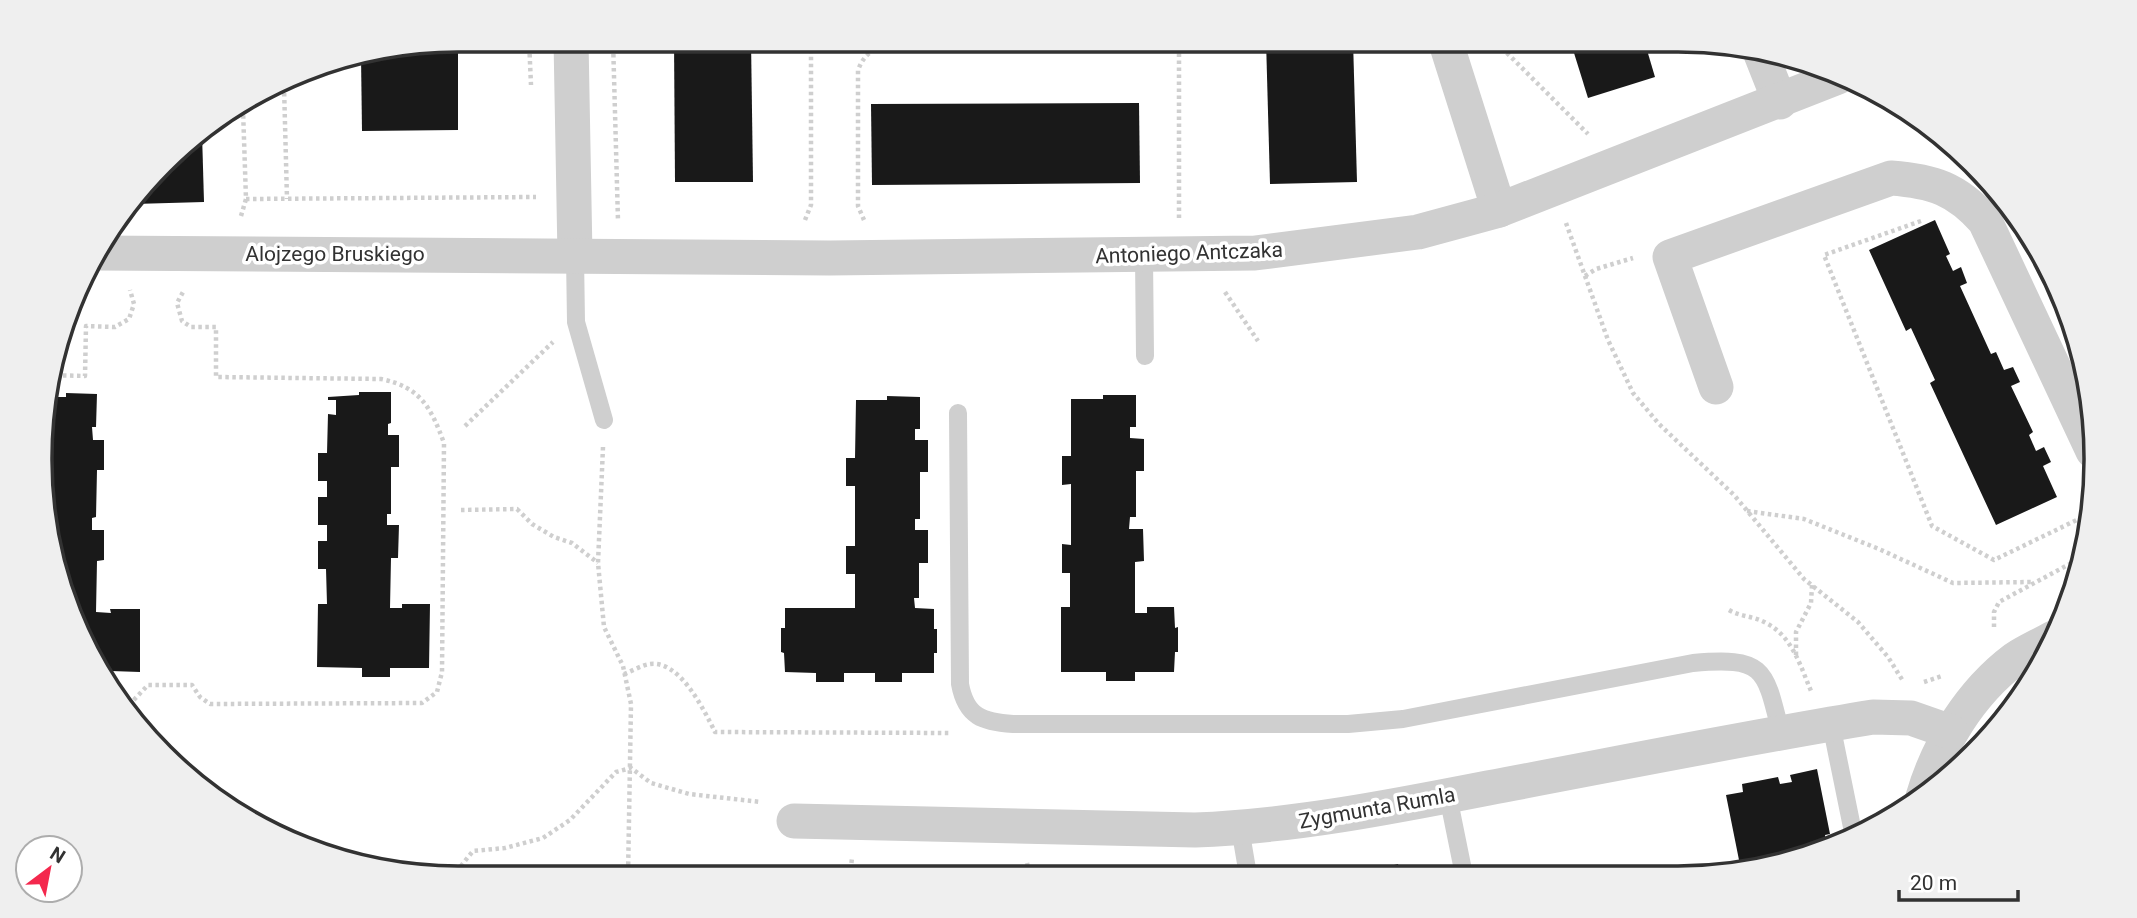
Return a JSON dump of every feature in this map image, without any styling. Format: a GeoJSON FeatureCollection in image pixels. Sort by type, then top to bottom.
{"type":"FeatureCollection","features":[{"type":"Feature","properties":{"kind":"street"},"geometry":{"type":"LineString","coordinates":[[571,52],[575,256]]}},
{"type":"Feature","properties":{"kind":"street"},"geometry":{"type":"LineString","coordinates":[[1449,52],[1499,210]]}},
{"type":"Feature","properties":{"kind":"street"},"geometry":{"type":"LineString","coordinates":[[1764,62],[1780,102]]}},
{"type":"Feature","properties":{"kind":"street","name":"Antoniego Antczaka"},"geometry":{"type":"LineString","coordinates":[[575,256],[1144,256],[1255,253],[1326,246],[1418,232],[1499,210],[1829,81]]}},
{"type":"Feature","properties":{"kind":"street"},"geometry":{"type":"LineString","coordinates":[[1716,387],[1670,257],[1891,178],[1915,180],[1956,194],[1972,206],[1985,221],[2062,356],[2082,417]]}},
{"type":"Feature","properties":{"kind":"street","name":"Alojzego Bruskiego"},"geometry":{"type":"LineString","coordinates":[[109,253],[575,256]]}},
{"type":"Feature","properties":{"kind":"street"},"geometry":{"type":"LineString","coordinates":[[1928,778],[1951,732],[1984,688],[2015,660],[2039,646]]}},
{"type":"Feature","properties":{"kind":"street","name":"Zygmunta Rumla"},"geometry":{"type":"LineString","coordinates":[[794,821],[1195,830],[1240,828],[1448,796],[1778,721],[1830,724],[1873,717],[1911,718],[1951,732]]}},
{"type":"Feature","properties":{"kind":"lane"},"geometry":{"type":"LineString","coordinates":[[575,256],[576,322],[604,420]]}},
{"type":"Feature","properties":{"kind":"lane"},"geometry":{"type":"LineString","coordinates":[[1144,256],[1145,356]]}},
{"type":"Feature","properties":{"kind":"lane"},"geometry":{"type":"LineString","coordinates":[[958,413],[960,684],[968,707],[988,722],[1209,726],[1348,724],[1402,719],[1693,663],[1728,660],[1750,665],[1760,673],[1769,685],[1778,721]]}},
{"type":"Feature","properties":{"kind":"lane"},"geometry":{"type":"LineString","coordinates":[[1830,724],[1852,827]]}},
{"type":"Feature","properties":{"kind":"lane"},"geometry":{"type":"LineString","coordinates":[[1448,796],[1462,866]]}},
{"type":"Feature","properties":{"kind":"lane"},"geometry":{"type":"LineString","coordinates":[[1240,828],[1246,866]]}},
{"type":"Feature","properties":{"kind":"path"},"geometry":{"type":"LineString","coordinates":[[613,52],[619,256]]}},
{"type":"Feature","properties":{"kind":"path"},"geometry":{"type":"LineString","coordinates":[[802,227],[811,205],[811,52]]}},
{"type":"Feature","properties":{"kind":"path"},"geometry":{"type":"LineString","coordinates":[[866,228],[858,206],[858,70],[862,58],[869,52]]}},
{"type":"Feature","properties":{"kind":"path"},"geometry":{"type":"LineString","coordinates":[[1179,231],[1180,52]]}},
{"type":"Feature","properties":{"kind":"path"},"geometry":{"type":"LineString","coordinates":[[1506,52],[1618,164]]}},
{"type":"Feature","properties":{"kind":"path"},"geometry":{"type":"LineString","coordinates":[[284,92],[287,199]]}},
{"type":"Feature","properties":{"kind":"path"},"geometry":{"type":"LineString","coordinates":[[234,222],[241,218],[246,199],[243,115]]}},
{"type":"Feature","properties":{"kind":"path"},"geometry":{"type":"LineString","coordinates":[[246,199],[617,197]]}},
{"type":"Feature","properties":{"kind":"path"},"geometry":{"type":"LineString","coordinates":[[1926,220],[1824,255],[1932,526],[1994,559],[2080,518]]}},
{"type":"Feature","properties":{"kind":"path"},"geometry":{"type":"LineString","coordinates":[[1571,237],[1608,340],[1633,393],[1659,424],[1734,495],[1812,585],[1858,622],[1888,657],[1905,687]]}},
{"type":"Feature","properties":{"kind":"path"},"geometry":{"type":"LineString","coordinates":[[61,375],[85,376],[86,326],[115,327],[129,319],[134,304],[129,287],[116,279],[107,256]]}},
{"type":"Feature","properties":{"kind":"path"},"geometry":{"type":"LineString","coordinates":[[1585,276],[1638,256],[1670,257]]}},
{"type":"Feature","properties":{"kind":"path"},"geometry":{"type":"LineString","coordinates":[[1581,264],[1596,270]]}},
{"type":"Feature","properties":{"kind":"path"},"geometry":{"type":"LineString","coordinates":[[133,701],[148,685],[192,685],[200,697],[211,704],[422,703],[437,692],[442,672],[444,443],[434,414],[421,397],[396,382],[382,379],[216,377],[216,327],[191,327],[182,321],[177,303],[186,288]]}},
{"type":"Feature","properties":{"kind":"path"},"geometry":{"type":"LineString","coordinates":[[1237,308],[1258,341]]}},
{"type":"Feature","properties":{"kind":"path"},"geometry":{"type":"LineString","coordinates":[[465,426],[576,322]]}},
{"type":"Feature","properties":{"kind":"path"},"geometry":{"type":"LineString","coordinates":[[604,420],[598,564],[604,627],[624,674],[631,704],[628,866]]}},
{"type":"Feature","properties":{"kind":"path"},"geometry":{"type":"LineString","coordinates":[[461,510],[517,509],[533,524],[554,537],[572,543],[598,564]]}},
{"type":"Feature","properties":{"kind":"path"},"geometry":{"type":"LineString","coordinates":[[1746,511],[1804,519],[1953,583],[2033,582]]}},
{"type":"Feature","properties":{"kind":"path"},"geometry":{"type":"LineString","coordinates":[[1994,636],[1994,612],[1999,602],[2071,563]]}},
{"type":"Feature","properties":{"kind":"path"},"geometry":{"type":"LineString","coordinates":[[1796,656],[1797,632],[1811,603],[1812,585]]}},
{"type":"Feature","properties":{"kind":"path"},"geometry":{"type":"LineString","coordinates":[[1729,610],[1740,617],[1764,621],[1784,636],[1796,656],[1815,702],[1778,721]]}},
{"type":"Feature","properties":{"kind":"path"},"geometry":{"type":"LineString","coordinates":[[624,674],[650,664],[663,665],[679,675],[691,690],[715,732],[974,733],[988,722]]}},
{"type":"Feature","properties":{"kind":"path"},"geometry":{"type":"LineString","coordinates":[[1916,685],[1941,677],[1950,671]]}},
{"type":"Feature","properties":{"kind":"path"},"geometry":{"type":"LineString","coordinates":[[631,768],[651,783],[689,794],[772,803],[794,821]]}},
{"type":"Feature","properties":{"kind":"path"},"geometry":{"type":"LineString","coordinates":[[461,866],[473,851],[505,848],[543,838],[570,820],[616,772],[631,768]]}},
{"type":"Feature","properties":{"kind":"building"},"geometry":{"type":"Polygon","coordinates":[[[458,52],[458,130],[362,131],[361,64],[406,56],[458,52]]]}},
{"type":"Feature","properties":{"kind":"building"},"geometry":{"type":"Polygon","coordinates":[[[674,52],[751,52],[753,182],[675,182],[674,52]]]}},
{"type":"Feature","properties":{"kind":"building"},"geometry":{"type":"Polygon","coordinates":[[[1266,52],[1353,52],[1357,182],[1270,184],[1266,52]]]}},
{"type":"Feature","properties":{"kind":"building"},"geometry":{"type":"Polygon","coordinates":[[[1574,52],[1648,52],[1655,77],[1588,98],[1574,52]]]}},
{"type":"Feature","properties":{"kind":"building"},"geometry":{"type":"Polygon","coordinates":[[[1139,103],[1140,183],[872,185],[871,104],[1139,103]]]}},
{"type":"Feature","properties":{"kind":"building"},"geometry":{"type":"Polygon","coordinates":[[[202,144],[204,202],[143,204],[202,144]]]}},
{"type":"Feature","properties":{"kind":"building"},"geometry":{"type":"Polygon","coordinates":[[[1935,220],[1950,254],[1946,256],[1953,271],[1961,267],[1967,283],[1960,286],[1991,354],[1996,352],[2004,370],[2013,367],[2020,382],[2011,386],[2033,432],[2029,435],[2036,451],[2044,447],[2051,462],[2043,466],[2057,497],[1996,525],[1930,383],[1935,380],[1911,328],[1906,331],[1869,250],[1935,220]]]}},
{"type":"Feature","properties":{"kind":"building"},"geometry":{"type":"Polygon","coordinates":[[[359,392],[391,392],[391,423],[388,424],[388,435],[399,435],[399,467],[391,467],[391,514],[387,514],[387,525],[399,525],[398,558],[391,558],[390,608],[402,608],[402,604],[430,604],[429,668],[390,668],[390,677],[362,677],[362,668],[317,667],[318,604],[327,604],[326,569],[318,569],[318,541],[327,541],[327,525],[318,525],[318,497],[327,497],[327,481],[318,481],[318,453],[327,453],[328,414],[336,415],[336,400],[328,400],[328,397],[359,395],[359,392]]]}},
{"type":"Feature","properties":{"kind":"building"},"geometry":{"type":"Polygon","coordinates":[[[66,393],[97,394],[96,427],[92,427],[93,440],[104,440],[104,470],[97,470],[96,517],[92,518],[92,530],[104,530],[104,560],[97,561],[96,612],[140,609],[140,672],[113,671],[83,615],[66,564],[56,512],[52,459],[57,397],[66,397],[66,393]]]}},
{"type":"Feature","properties":{"kind":"building"},"geometry":{"type":"Polygon","coordinates":[[[1103,395],[1136,395],[1136,427],[1130,427],[1130,438],[1144,439],[1144,471],[1136,471],[1136,517],[1130,517],[1129,529],[1143,529],[1144,561],[1135,562],[1135,613],[1147,613],[1147,607],[1174,607],[1175,628],[1178,627],[1178,652],[1175,652],[1174,672],[1135,672],[1135,681],[1106,681],[1106,672],[1061,672],[1061,607],[1070,607],[1070,573],[1062,573],[1062,544],[1071,545],[1071,484],[1062,485],[1062,456],[1071,456],[1071,399],[1103,399],[1103,395]]]}},
{"type":"Feature","properties":{"kind":"building"},"geometry":{"type":"Polygon","coordinates":[[[887,396],[920,397],[920,429],[915,429],[915,440],[928,440],[928,472],[920,472],[920,519],[915,519],[915,530],[928,530],[928,563],[919,563],[919,598],[914,598],[915,608],[934,609],[937,653],[934,653],[934,673],[902,673],[902,682],[875,682],[875,673],[844,673],[844,682],[816,682],[816,673],[785,672],[784,653],[781,652],[781,628],[785,628],[785,608],[855,608],[855,574],[846,574],[846,546],[855,546],[855,486],[846,486],[846,458],[855,458],[856,400],[887,400],[887,396]]]}},
{"type":"Feature","properties":{"kind":"building"},"geometry":{"type":"Polygon","coordinates":[[[1817,769],[1830,834],[1825,835],[1825,838],[1783,852],[1739,861],[1726,795],[1743,792],[1742,784],[1778,777],[1780,784],[1792,782],[1790,775],[1817,769]]]}}]}
